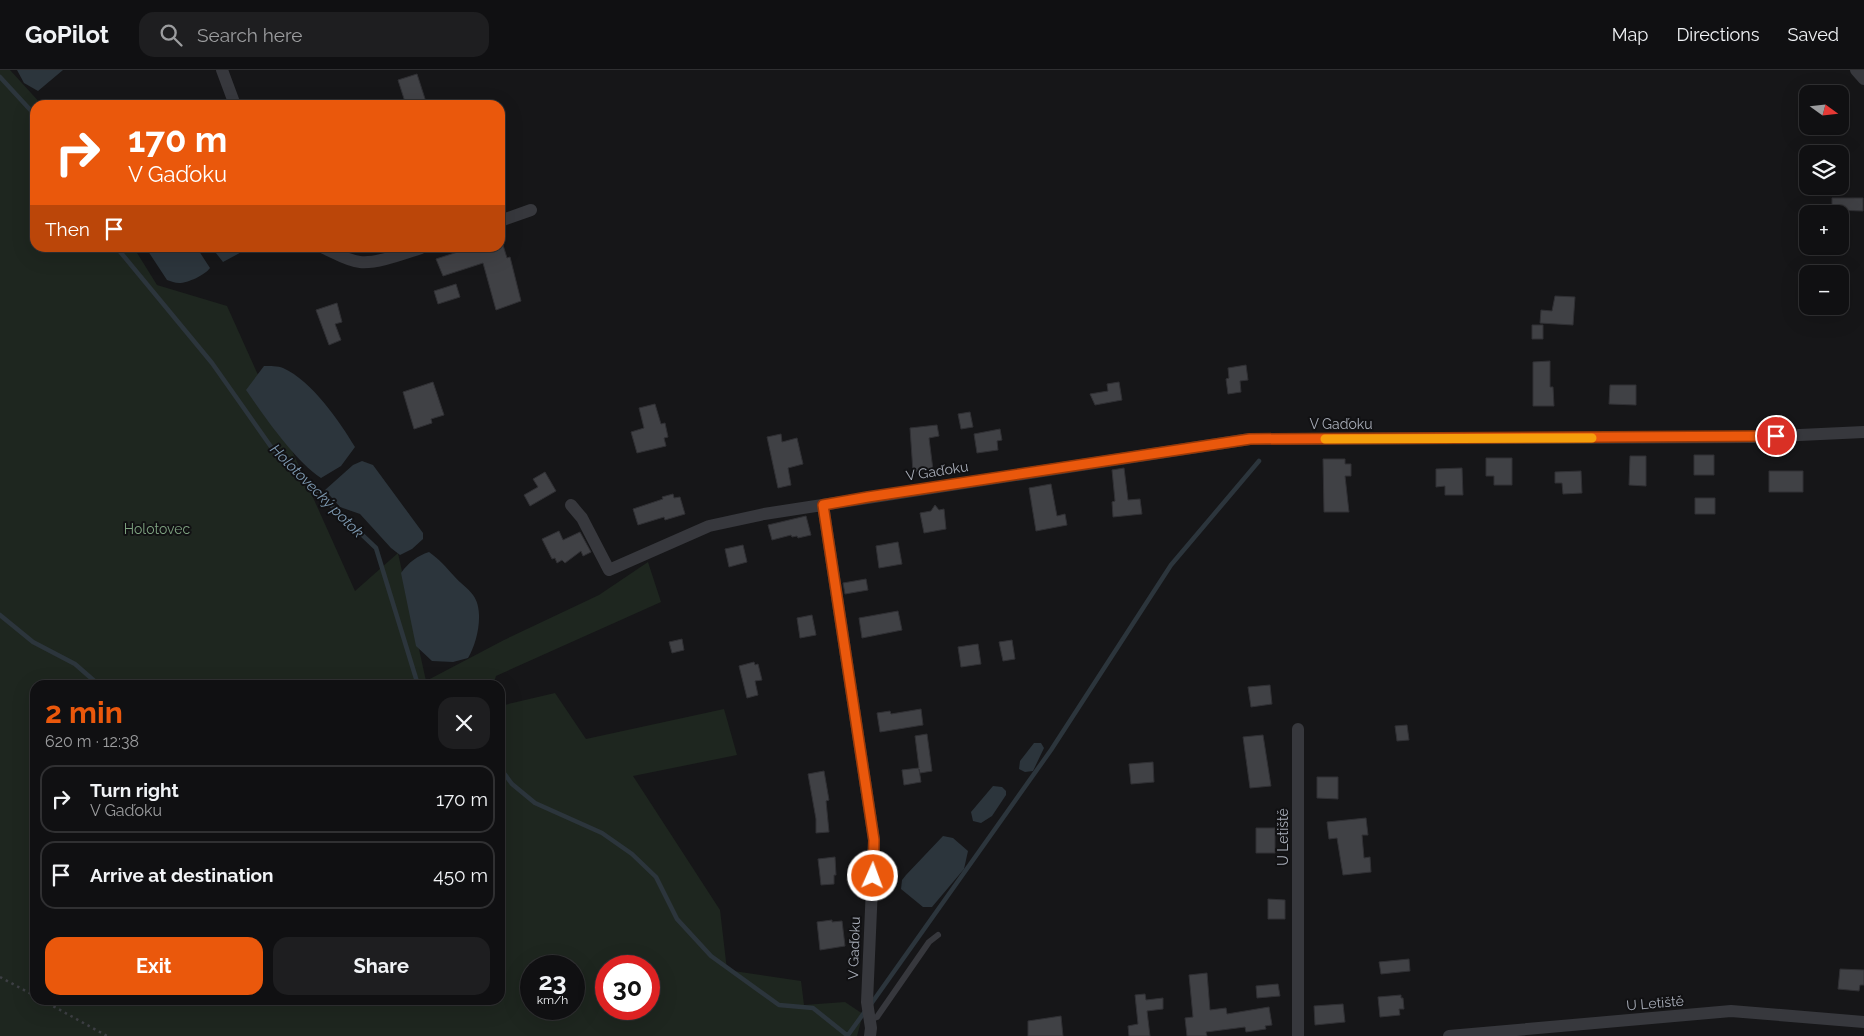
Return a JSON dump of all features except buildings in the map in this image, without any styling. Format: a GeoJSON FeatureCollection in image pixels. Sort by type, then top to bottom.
{"type":"FeatureCollection","features":[{"type":"Feature","properties":{"kind":"street"},"geometry":{"type":"LineString","coordinates":[[222,70],[233,100]]}},
{"type":"Feature","properties":{"kind":"street"},"geometry":{"type":"LineString","coordinates":[[1856,70],[1864,79]]}},
{"type":"Feature","properties":{"kind":"street"},"geometry":{"type":"LineString","coordinates":[[505,218],[531,210]]}},
{"type":"Feature","properties":{"kind":"street"},"geometry":{"type":"LineString","coordinates":[[332,252],[361,262],[387,259],[409,252]]}},
{"type":"Feature","properties":{"kind":"street","name":"V Gaďoku"},"geometry":{"type":"LineString","coordinates":[[571,505],[582,518],[609,570],[709,526],[764,514],[1250,439],[1758,437],[1864,432]]}},
{"type":"Feature","properties":{"kind":"street","name":"V Gaďoku"},"geometry":{"type":"LineString","coordinates":[[823,505],[874,840],[867,1002],[870,1036]]}},
{"type":"Feature","properties":{"kind":"street","name":"U Letiště"},"geometry":{"type":"LineString","coordinates":[[1298,729],[1298,1036]]}},
{"type":"Feature","properties":{"kind":"street","name":"U Letiště"},"geometry":{"type":"LineString","coordinates":[[1449,1036],[1732,1011],[1864,1022]]}},
{"type":"Feature","properties":{"kind":"lane"},"geometry":{"type":"LineString","coordinates":[[869,1020],[876,1016],[929,942],[938,935]]}},
{"type":"Feature","properties":{"kind":"path"},"geometry":{"type":"LineString","coordinates":[[0,977],[30,993]]}},
{"type":"Feature","properties":{"kind":"path"},"geometry":{"type":"LineString","coordinates":[[51,1005],[107,1036]]}},
{"type":"Feature","properties":{"kind":"green space","name":"Holotovec"},"geometry":{"type":"Polygon","coordinates":[[[0,70],[10,70],[37,100],[30,100],[30,252],[136,252],[157,285],[227,306],[355,591],[398,553],[426,680],[30,680],[30,1005],[505,1005],[505,705],[555,693],[586,739],[724,709],[737,755],[633,776],[720,910],[727,970],[801,981],[804,1005],[845,1002],[863,1014],[857,1036],[0,1036],[0,70]]]}},
{"type":"Feature","properties":{"kind":"green space","name":"Holotovec"},"geometry":{"type":"Polygon","coordinates":[[[648,562],[661,602],[496,676],[495,680],[428,680],[504,640],[599,595],[648,562]]]}},
{"type":"Feature","properties":{"kind":"shaded area"},"geometry":{"type":"Polygon","coordinates":[[[17,70],[63,70],[38,91],[24,83],[17,70]]]}},
{"type":"Feature","properties":{"kind":"shaded area"},"geometry":{"type":"Polygon","coordinates":[[[149,252],[200,252],[210,268],[200,276],[187,282],[178,283],[167,280],[149,252]]]}},
{"type":"Feature","properties":{"kind":"shaded area"},"geometry":{"type":"Polygon","coordinates":[[[215,252],[242,252],[223,262],[215,252]]]}},
{"type":"Feature","properties":{"kind":"shaded area"},"geometry":{"type":"Polygon","coordinates":[[[264,366],[281,367],[294,374],[315,392],[333,414],[355,447],[341,466],[321,478],[301,461],[271,425],[246,390],[264,366]]]}},
{"type":"Feature","properties":{"kind":"shaded area"},"geometry":{"type":"Polygon","coordinates":[[[362,461],[373,465],[423,533],[423,539],[412,549],[400,555],[391,548],[360,514],[340,507],[325,490],[353,465],[362,461]]]}},
{"type":"Feature","properties":{"kind":"shaded area"},"geometry":{"type":"Polygon","coordinates":[[[429,552],[469,590],[477,602],[479,618],[477,636],[468,658],[453,662],[432,661],[416,646],[401,573],[413,560],[429,552]]]}},
{"type":"Feature","properties":{"kind":"shaded area"},"geometry":{"type":"Polygon","coordinates":[[[1034,743],[1041,743],[1044,748],[1033,771],[1025,772],[1019,769],[1020,761],[1034,743]]]}},
{"type":"Feature","properties":{"kind":"shaded area"},"geometry":{"type":"Polygon","coordinates":[[[993,786],[1002,787],[1006,791],[1006,795],[992,816],[981,823],[973,821],[971,812],[993,786]]]}},
{"type":"Feature","properties":{"kind":"shaded area"},"geometry":{"type":"Polygon","coordinates":[[[943,836],[953,838],[968,851],[964,869],[932,907],[923,907],[901,889],[902,880],[943,836]]]}},
{"type":"Feature","properties":{"kind":"waterway","name":"Holotovecký potok"},"geometry":{"type":"LineString","coordinates":[[0,77],[30,110]]}},
{"type":"Feature","properties":{"kind":"waterway","name":"Holotovecký potok"},"geometry":{"type":"LineString","coordinates":[[120,252],[212,363],[274,451],[376,548],[416,680]]}},
{"type":"Feature","properties":{"kind":"waterway"},"geometry":{"type":"LineString","coordinates":[[871,1004],[1051,750],[1171,565],[1259,461]]}},
{"type":"Feature","properties":{"kind":"waterway"},"geometry":{"type":"LineString","coordinates":[[0,615],[33,642],[75,664],[93,680]]}},
{"type":"Feature","properties":{"kind":"waterway","name":"Holotovecký potok"},"geometry":{"type":"LineString","coordinates":[[505,775],[512,784],[535,803],[602,833],[632,854],[656,877],[677,919],[711,956],[779,1005],[813,1008],[848,1036]]}},
{"type":"Feature","properties":{"kind":"waterway"},"geometry":{"type":"LineString","coordinates":[[848,1035],[866,1010]]}},
{"type":"Feature","properties":{"kind":"slow traffic"},"geometry":{"type":"LineString","coordinates":[[1325,439],[1592,438]]}},
{"type":"Feature","properties":{"kind":"route"},"geometry":{"type":"LineString","coordinates":[[873,876],[874,840],[823,505],[1250,439],[1528,439],[1776,436]]}}]}
